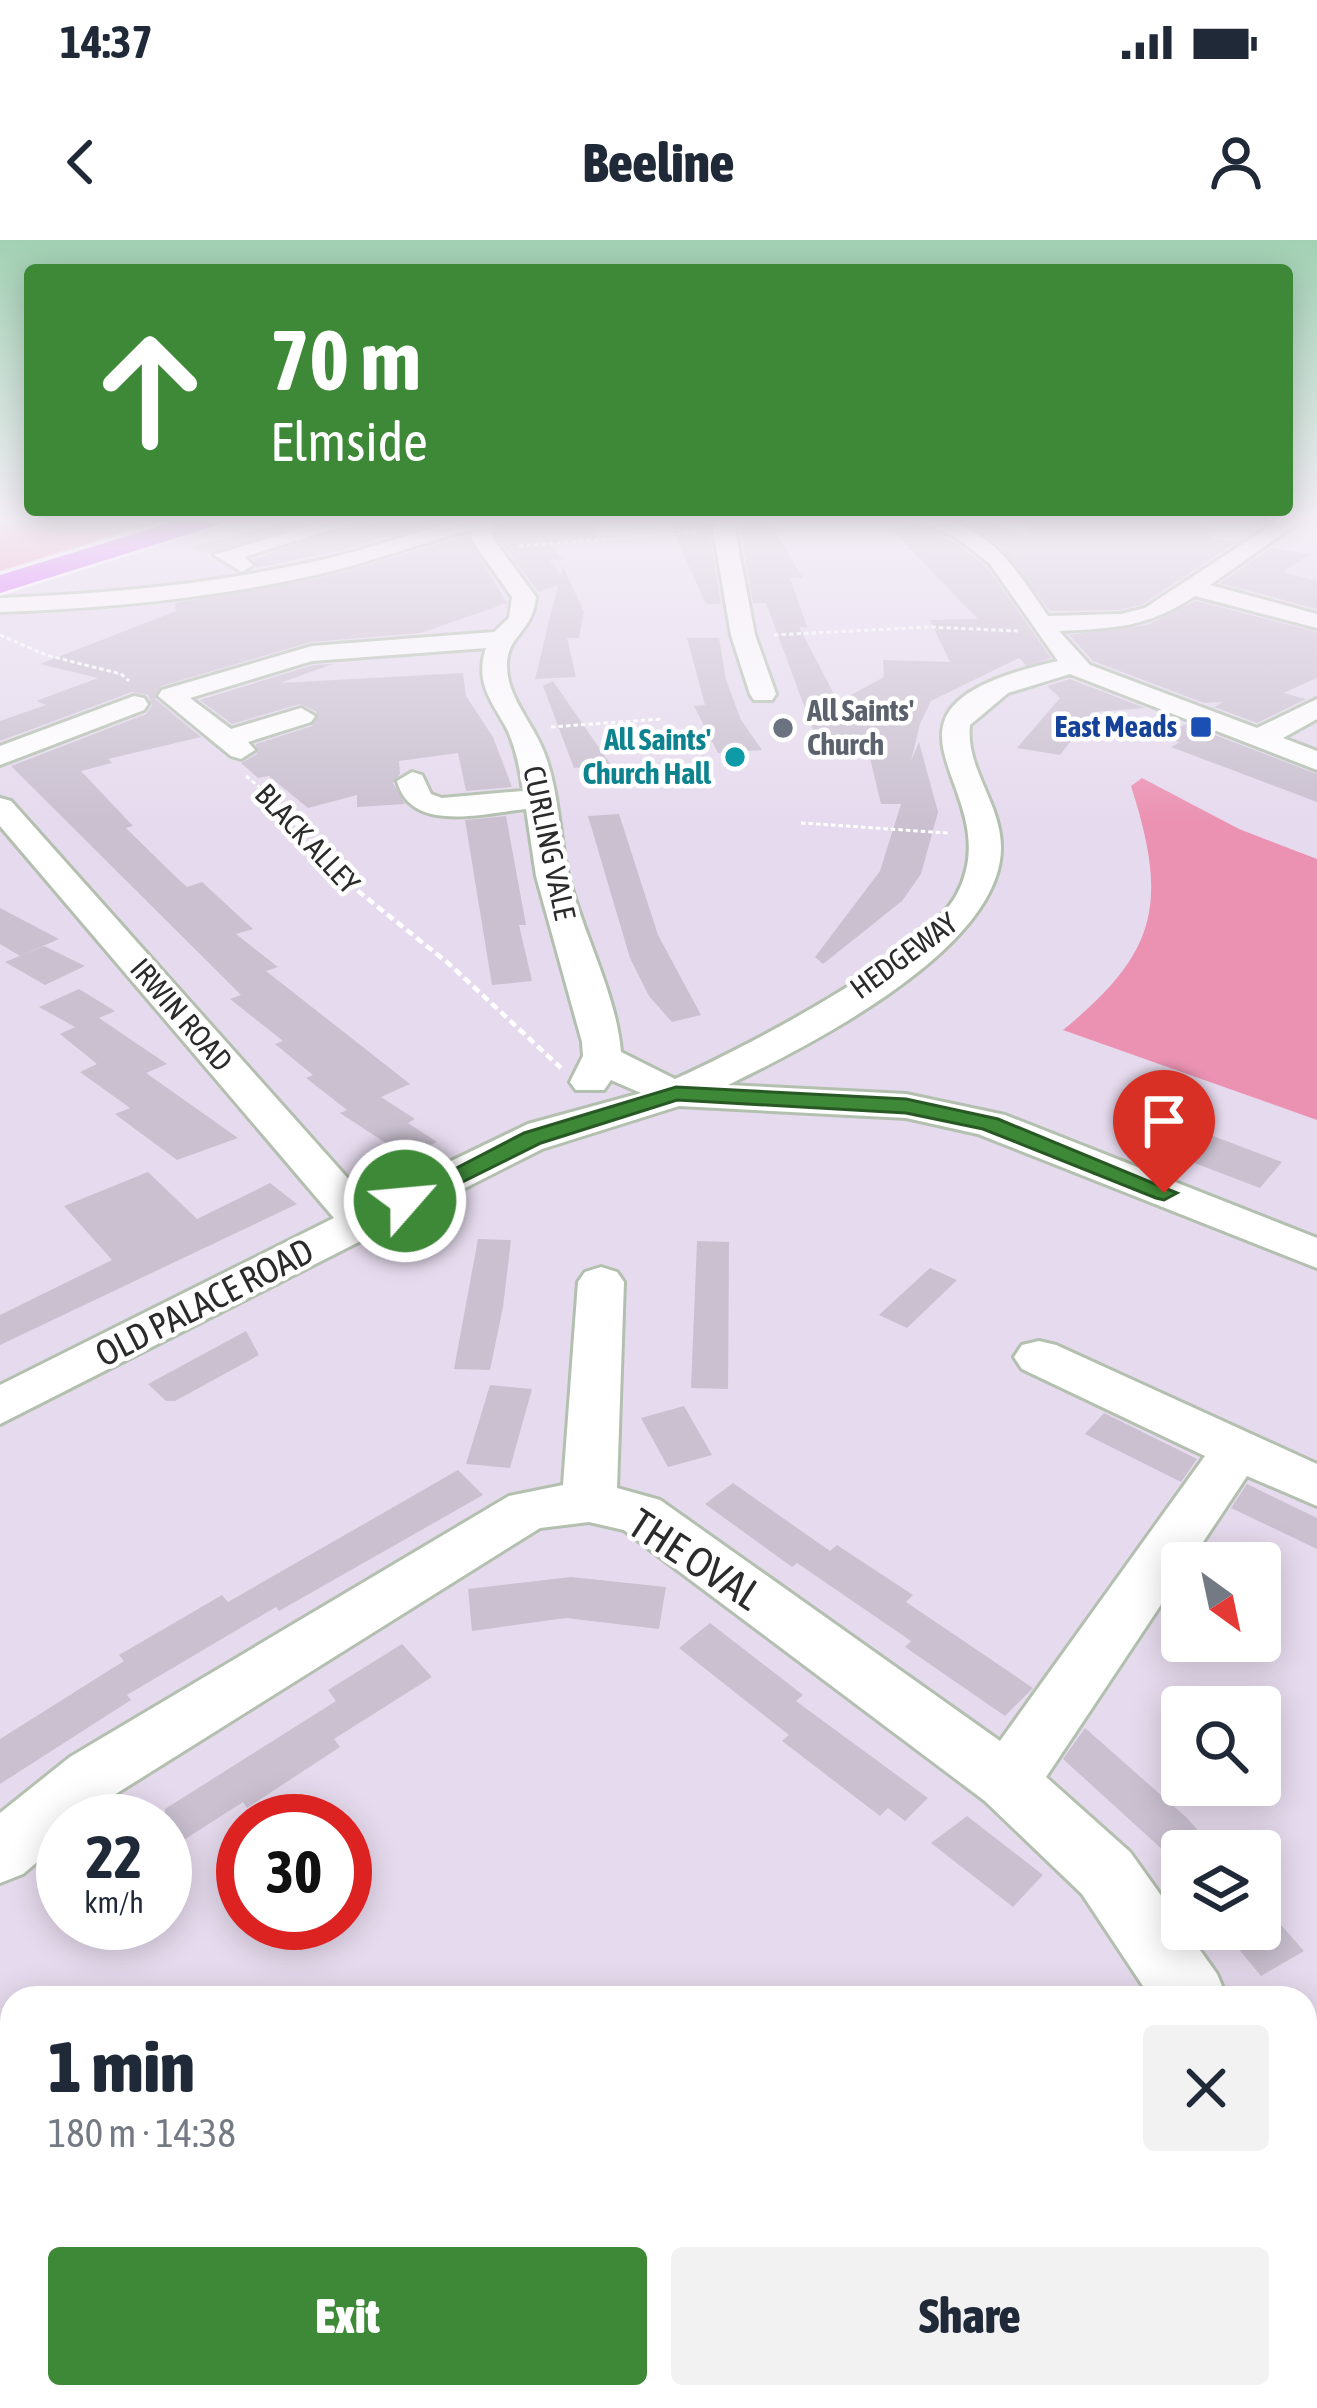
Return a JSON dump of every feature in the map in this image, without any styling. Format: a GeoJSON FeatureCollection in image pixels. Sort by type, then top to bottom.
{"type":"FeatureCollection","features":[{"type":"Feature","properties":{"kind":"street"},"geometry":{"type":"LineString","coordinates":[[301,716],[237,754],[170,696],[287,658],[382,646],[497,650],[521,619]]}},
{"type":"Feature","properties":{"kind":"street"},"geometry":{"type":"LineString","coordinates":[[741,619],[763,694]]}},
{"type":"Feature","properties":{"kind":"street"},"geometry":{"type":"LineString","coordinates":[[1038,619],[1074,666],[1189,715],[1317,761]]}},
{"type":"Feature","properties":{"kind":"street"},"geometry":{"type":"LineString","coordinates":[[1043,627],[1120,619]]}},
{"type":"Feature","properties":{"kind":"street","name":"CURLING VALE"},"geometry":{"type":"LineString","coordinates":[[497,650],[497,693],[521,730],[533,761],[552,876],[595,1072]]}},
{"type":"Feature","properties":{"kind":"street"},"geometry":{"type":"LineString","coordinates":[[987,835],[954,744],[956,721],[966,709],[1005,685],[1041,671],[1074,666]]}},
{"type":"Feature","properties":{"kind":"street"},"geometry":{"type":"LineString","coordinates":[[0,757],[134,694]]}},
{"type":"Feature","properties":{"kind":"street"},"geometry":{"type":"LineString","coordinates":[[1256,738],[1282,729],[1317,707]]}},
{"type":"Feature","properties":{"kind":"street"},"geometry":{"type":"LineString","coordinates":[[412,781],[417,800],[439,807],[539,799]]}},
{"type":"Feature","properties":{"kind":"street","name":"IRWIN ROAD"},"geometry":{"type":"LineString","coordinates":[[0,807],[362,1222]]}},
{"type":"Feature","properties":{"kind":"street","name":"HEDGEWAY"},"geometry":{"type":"LineString","coordinates":[[676,1094],[771,1044],[933,941],[963,916],[983,882],[987,835]]}},
{"type":"Feature","properties":{"kind":"street"},"geometry":{"type":"LineString","coordinates":[[561,1126],[595,1072],[617,1069],[676,1094],[906,1106],[990,1124],[1317,1254]]}},
{"type":"Feature","properties":{"kind":"street","name":"OLD PALACE ROAD"},"geometry":{"type":"LineString","coordinates":[[0,1406],[561,1126],[676,1094]]}},
{"type":"Feature","properties":{"kind":"street"},"geometry":{"type":"LineString","coordinates":[[589,1502],[601,1282]]}},
{"type":"Feature","properties":{"kind":"street"},"geometry":{"type":"LineString","coordinates":[[1039,1358],[1317,1486]]}},
{"type":"Feature","properties":{"kind":"street"},"geometry":{"type":"LineString","coordinates":[[1007,1782],[1238,1449]]}},
{"type":"Feature","properties":{"kind":"street","name":"THE OVAL"},"geometry":{"type":"LineString","coordinates":[[0,1853],[92,1776],[528,1510],[589,1502],[641,1514],[1007,1782],[1106,1873],[1184,1986]]}},
{"type":"Feature","properties":{"kind":"path"},"geometry":{"type":"LineString","coordinates":[[743,635],[1043,627]]}},
{"type":"Feature","properties":{"kind":"path"},"geometry":{"type":"LineString","coordinates":[[0,634],[46,655],[121,674],[134,694]]}},
{"type":"Feature","properties":{"kind":"path"},"geometry":{"type":"LineString","coordinates":[[521,730],[661,718]]}},
{"type":"Feature","properties":{"kind":"path","name":"BLACK ALLEY"},"geometry":{"type":"LineString","coordinates":[[237,754],[358,895],[595,1072]]}},
{"type":"Feature","properties":{"kind":"path"},"geometry":{"type":"LineString","coordinates":[[801,823],[987,835]]}},
{"type":"Feature","properties":{"kind":"shaded area"},"geometry":{"type":"Polygon","coordinates":[[[1142,778],[1239,829],[1317,859],[1317,1120],[1063,1030],[1119,975],[1147,922],[1149,862],[1131,786],[1142,778]]]}},
{"type":"Feature","properties":{"kind":"building"},"geometry":{"type":"Polygon","coordinates":[[[155,619],[461,619],[421,633],[311,642],[161,686],[155,699],[201,737],[108,759],[112,763],[81,771],[133,826],[126,828],[175,876],[187,887],[202,882],[253,929],[236,934],[278,967],[266,971],[410,1084],[381,1097],[415,1119],[408,1123],[437,1142],[407,1157],[340,1113],[347,1110],[306,1078],[313,1075],[275,1044],[283,1041],[230,999],[241,995],[11,766],[146,714],[152,706],[148,695],[132,692],[0,741],[0,721],[46,705],[36,701],[98,678],[40,664],[155,619]]]}},
{"type":"Feature","properties":{"kind":"building"},"geometry":{"type":"Polygon","coordinates":[[[550,619],[583,619],[579,638],[567,638],[576,677],[535,679],[550,619]]]}},
{"type":"Feature","properties":{"kind":"building"},"geometry":{"type":"Polygon","coordinates":[[[772,619],[804,619],[807,627],[799,627],[838,702],[884,677],[883,660],[950,662],[930,620],[1024,619],[1051,658],[1027,666],[1019,658],[931,701],[911,761],[919,742],[938,812],[921,874],[902,901],[823,964],[815,957],[880,871],[901,804],[881,804],[869,754],[874,737],[817,741],[772,619]]]}},
{"type":"Feature","properties":{"kind":"building"},"geometry":{"type":"Polygon","coordinates":[[[1159,619],[1267,619],[1317,632],[1317,678],[1283,693],[1306,699],[1257,723],[1214,707],[1223,702],[1204,703],[1093,661],[1069,635],[1147,625],[1159,619]]]}},
{"type":"Feature","properties":{"kind":"building"},"geometry":{"type":"Polygon","coordinates":[[[687,638],[719,638],[726,680],[741,720],[762,750],[718,753],[694,706],[705,705],[687,638]]]}},
{"type":"Feature","properties":{"kind":"building"},"geometry":{"type":"Polygon","coordinates":[[[333,664],[280,683],[463,673],[466,696],[493,737],[512,787],[466,791],[458,753],[399,761],[400,774],[393,783],[405,804],[357,807],[357,795],[308,808],[269,776],[258,778],[241,763],[257,754],[256,744],[312,726],[317,712],[300,704],[232,724],[200,700],[313,665],[333,664]]]}},
{"type":"Feature","properties":{"kind":"building"},"geometry":{"type":"Polygon","coordinates":[[[1070,679],[1145,708],[1093,712],[1060,755],[1017,748],[1060,698],[1047,686],[1070,679]]]}},
{"type":"Feature","properties":{"kind":"building"},"geometry":{"type":"Polygon","coordinates":[[[553,681],[611,765],[574,768],[543,686],[553,681]]]}},
{"type":"Feature","properties":{"kind":"building"},"geometry":{"type":"Polygon","coordinates":[[[1186,724],[1317,774],[1317,802],[1171,747],[1180,742],[1164,737],[1186,724]]]}},
{"type":"Feature","properties":{"kind":"building"},"geometry":{"type":"Polygon","coordinates":[[[619,814],[658,935],[701,1015],[672,1022],[649,996],[630,958],[588,816],[619,814]]]}},
{"type":"Feature","properties":{"kind":"building"},"geometry":{"type":"Polygon","coordinates":[[[506,816],[526,925],[519,925],[532,981],[492,985],[465,820],[506,816]]]}},
{"type":"Feature","properties":{"kind":"building"},"geometry":{"type":"Polygon","coordinates":[[[0,908],[59,939],[20,956],[0,944],[0,908]]]}},
{"type":"Feature","properties":{"kind":"building"},"geometry":{"type":"Polygon","coordinates":[[[44,946],[85,966],[45,985],[5,962],[44,946]]]}},
{"type":"Feature","properties":{"kind":"building"},"geometry":{"type":"Polygon","coordinates":[[[79,989],[115,1011],[99,1018],[167,1064],[146,1073],[238,1138],[177,1160],[115,1114],[130,1108],[80,1072],[97,1064],[60,1034],[75,1027],[39,1007],[79,989]]]}},
{"type":"Feature","properties":{"kind":"building"},"geometry":{"type":"Polygon","coordinates":[[[1145,1113],[1282,1162],[1260,1188],[1163,1151],[1159,1155],[1119,1140],[1145,1113]]]}},
{"type":"Feature","properties":{"kind":"building"},"geometry":{"type":"Polygon","coordinates":[[[148,1172],[197,1219],[270,1183],[297,1204],[0,1345],[0,1315],[112,1260],[64,1206],[148,1172]]]}},
{"type":"Feature","properties":{"kind":"building"},"geometry":{"type":"Polygon","coordinates":[[[478,1239],[511,1240],[503,1307],[490,1370],[454,1369],[478,1239]]]}},
{"type":"Feature","properties":{"kind":"building"},"geometry":{"type":"Polygon","coordinates":[[[697,1241],[729,1242],[728,1389],[691,1388],[697,1241]]]}},
{"type":"Feature","properties":{"kind":"building"},"geometry":{"type":"Polygon","coordinates":[[[930,1268],[957,1280],[907,1328],[879,1315],[930,1268]]]}},
{"type":"Feature","properties":{"kind":"building"},"geometry":{"type":"Polygon","coordinates":[[[246,1331],[259,1355],[175,1401],[166,1401],[148,1384],[246,1331]]]}},
{"type":"Feature","properties":{"kind":"building"},"geometry":{"type":"Polygon","coordinates":[[[490,1385],[532,1389],[510,1468],[466,1464],[490,1385]]]}},
{"type":"Feature","properties":{"kind":"building"},"geometry":{"type":"Polygon","coordinates":[[[684,1406],[712,1455],[668,1467],[641,1418],[684,1406]]]}},
{"type":"Feature","properties":{"kind":"building"},"geometry":{"type":"Polygon","coordinates":[[[1104,1413],[1197,1459],[1181,1482],[1085,1434],[1104,1413]]]}},
{"type":"Feature","properties":{"kind":"building"},"geometry":{"type":"Polygon","coordinates":[[[458,1470],[483,1495],[279,1611],[276,1607],[127,1695],[131,1700],[0,1784],[0,1739],[124,1661],[119,1655],[222,1595],[228,1602],[458,1470]]]}},
{"type":"Feature","properties":{"kind":"building"},"geometry":{"type":"Polygon","coordinates":[[[733,1483],[830,1551],[837,1545],[913,1595],[906,1602],[1033,1688],[1005,1716],[905,1647],[911,1641],[797,1563],[792,1567],[705,1504],[733,1483]]]}},
{"type":"Feature","properties":{"kind":"building"},"geometry":{"type":"Polygon","coordinates":[[[1247,1484],[1317,1518],[1317,1549],[1231,1508],[1247,1484]]]}},
{"type":"Feature","properties":{"kind":"building"},"geometry":{"type":"Polygon","coordinates":[[[571,1577],[666,1587],[659,1629],[566,1618],[472,1631],[468,1589],[571,1577]]]}},
{"type":"Feature","properties":{"kind":"building"},"geometry":{"type":"Polygon","coordinates":[[[710,1623],[803,1695],[796,1701],[928,1798],[905,1821],[888,1808],[880,1816],[782,1741],[789,1735],[679,1648],[710,1623]]]}},
{"type":"Feature","properties":{"kind":"building"},"geometry":{"type":"Polygon","coordinates":[[[402,1644],[432,1677],[334,1739],[340,1747],[268,1794],[216,1794],[216,1819],[192,1835],[189,1794],[336,1701],[328,1690],[402,1644]]]}},
{"type":"Feature","properties":{"kind":"building"},"geometry":{"type":"Polygon","coordinates":[[[1085,1728],[1161,1795],[1161,1806],[1173,1806],[1198,1830],[1161,1830],[1161,1848],[1063,1759],[1085,1728]]]}},
{"type":"Feature","properties":{"kind":"building"},"geometry":{"type":"Polygon","coordinates":[[[967,1816],[1043,1875],[1013,1907],[931,1843],[967,1816]]]}},
{"type":"Feature","properties":{"kind":"building"},"geometry":{"type":"Polygon","coordinates":[[[1281,1925],[1304,1951],[1261,1976],[1239,1950],[1281,1950],[1281,1925]]]}},
{"type":"Feature","properties":{"kind":"place","name":"East Meads"},"geometry":{"type":"Point","coordinates":[1201,727]}},
{"type":"Feature","properties":{"kind":"place","name":"All Saints' Church"},"geometry":{"type":"Point","coordinates":[783,728]}},
{"type":"Feature","properties":{"kind":"place","name":"All Saints' Church Hall"},"geometry":{"type":"Point","coordinates":[735,757]}},
{"type":"Feature","properties":{"kind":"route"},"geometry":{"type":"LineString","coordinates":[[405,1201],[561,1126],[676,1094],[906,1106],[990,1124],[1164,1193]]}}]}
